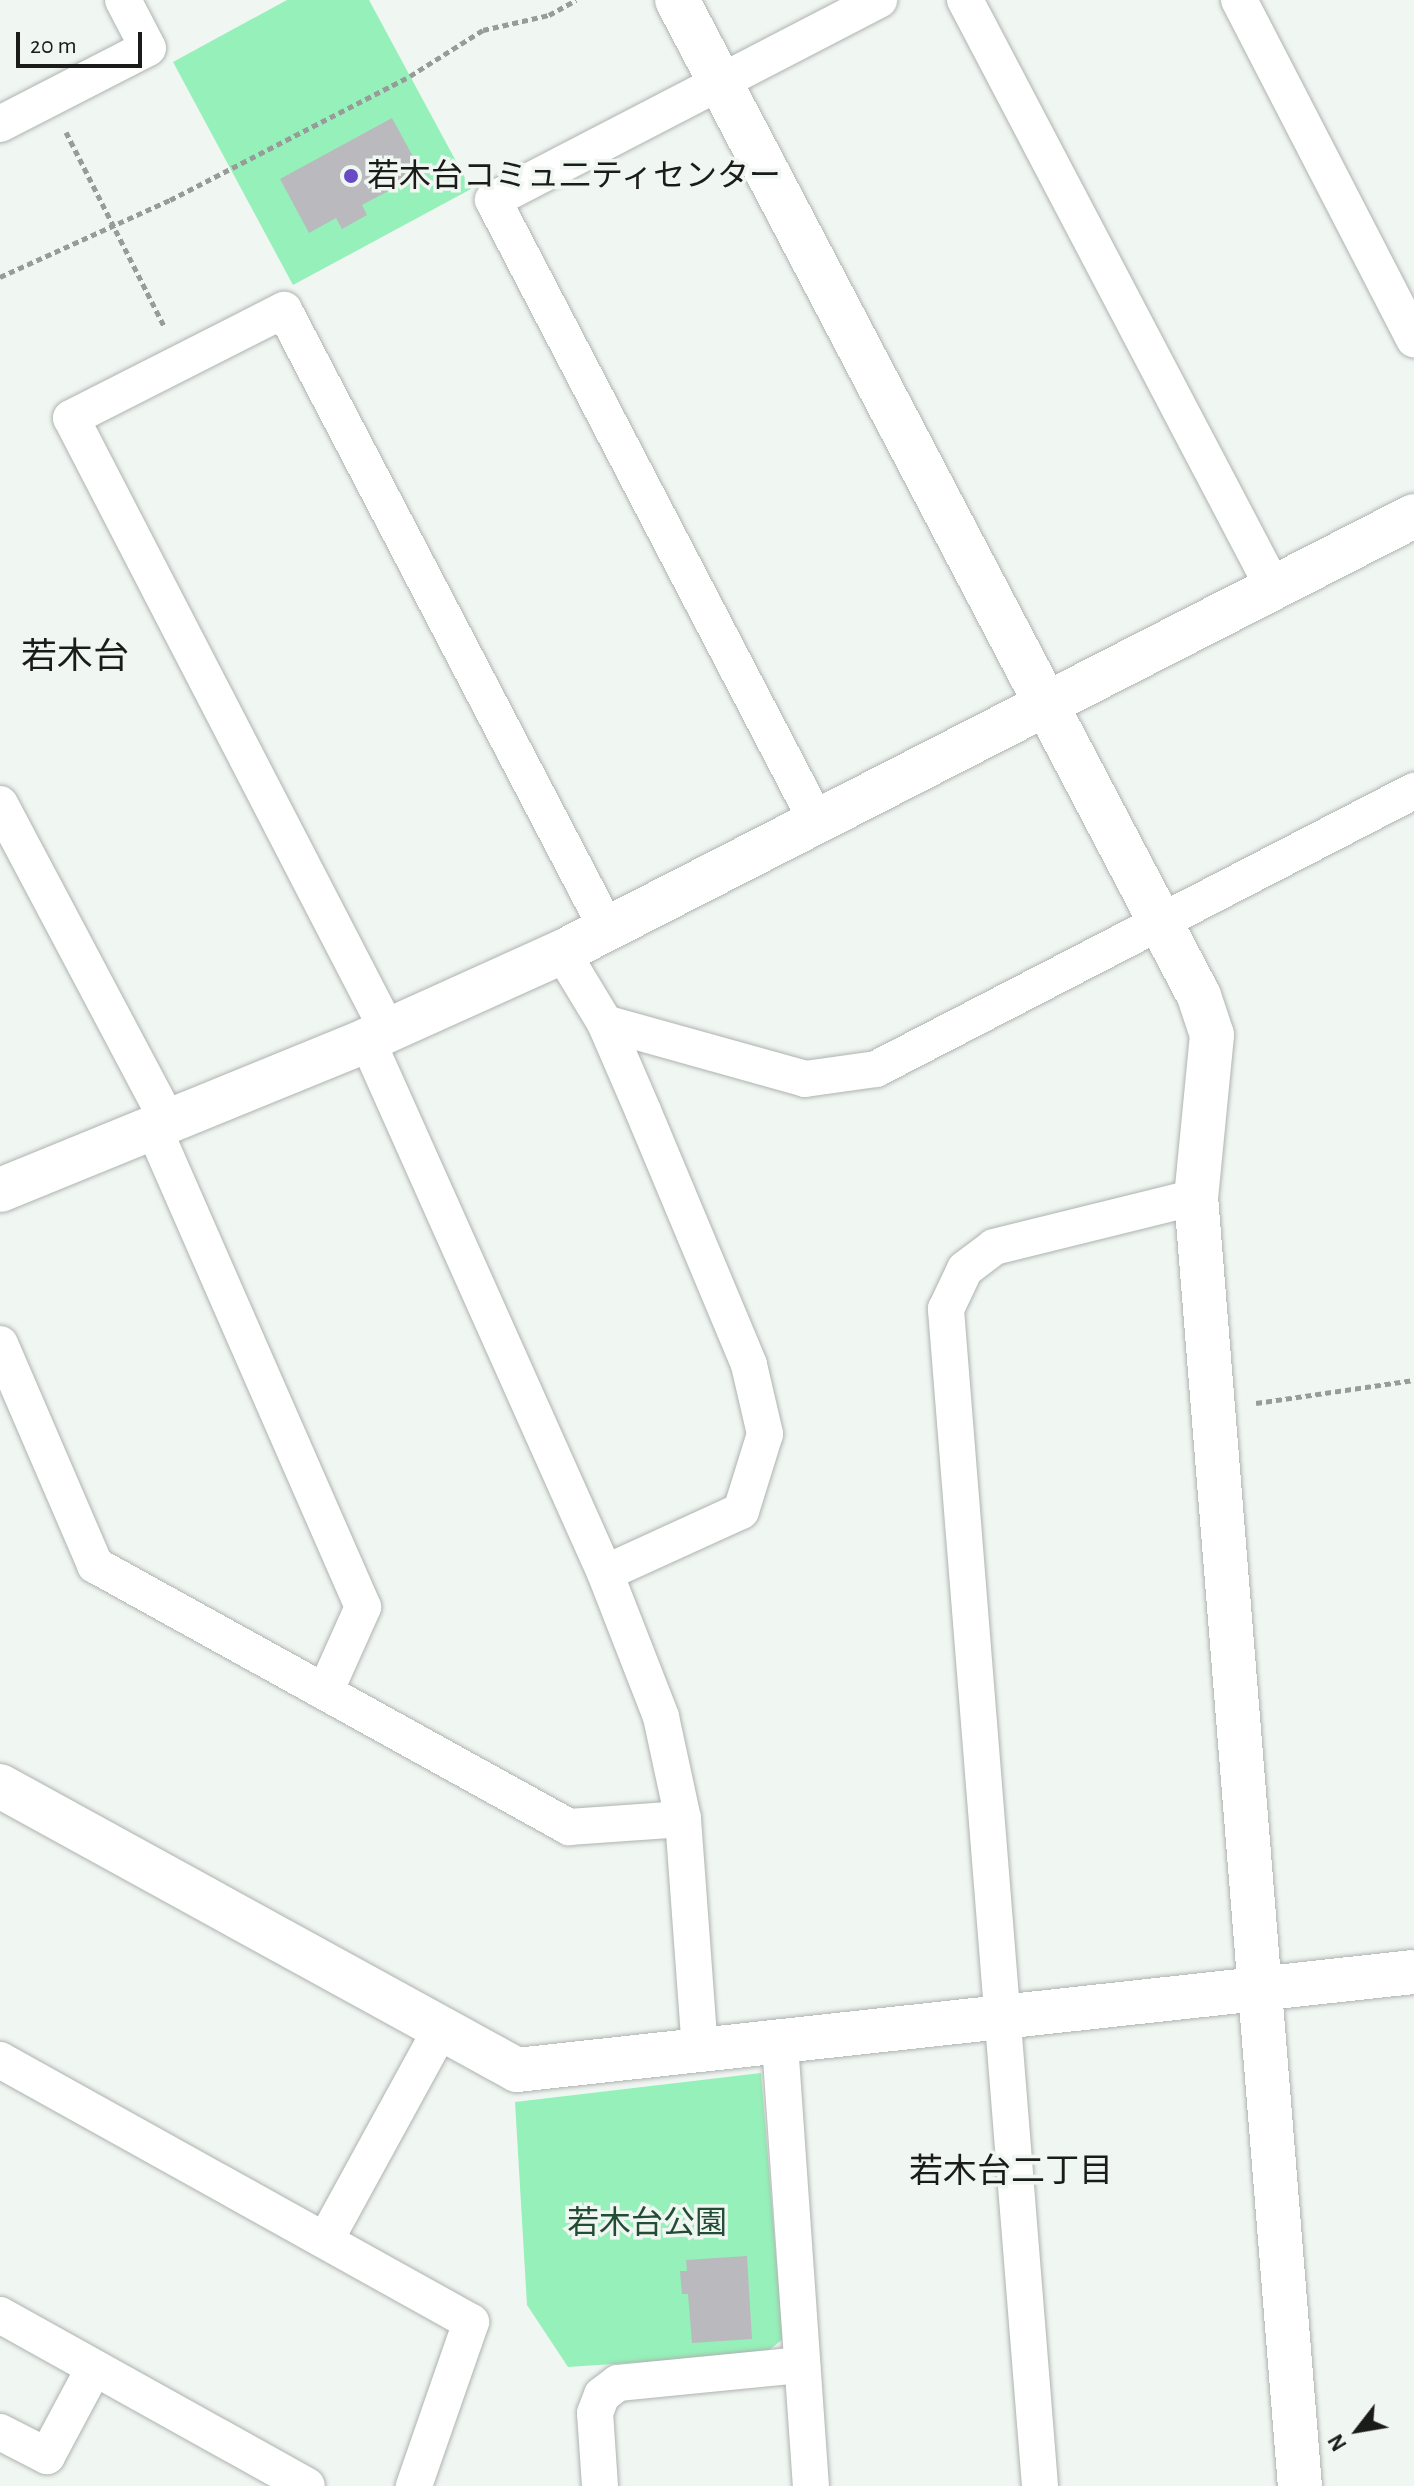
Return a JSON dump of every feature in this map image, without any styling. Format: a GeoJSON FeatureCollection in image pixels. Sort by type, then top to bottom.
{"type":"FeatureCollection","features":[{"type":"Feature","properties":{"kind":"street"},"geometry":{"type":"LineString","coordinates":[[0,124],[148,48],[123,0]]}},
{"type":"Feature","properties":{"kind":"street"},"geometry":{"type":"LineString","coordinates":[[677,0],[1157,922],[1199,996],[1212,1035],[1196,1197],[1216,1409],[1300,2486]]}},
{"type":"Feature","properties":{"kind":"street"},"geometry":{"type":"LineString","coordinates":[[816,820],[493,200],[879,0]]}},
{"type":"Feature","properties":{"kind":"street"},"geometry":{"type":"LineString","coordinates":[[965,0],[1273,587]]}},
{"type":"Feature","properties":{"kind":"street"},"geometry":{"type":"LineString","coordinates":[[1239,0],[1414,339]]}},
{"type":"Feature","properties":{"kind":"street"},"geometry":{"type":"LineString","coordinates":[[607,929],[284,310],[71,418],[378,1036],[605,1573],[661,1717],[683,1819],[700,2049]]}},
{"type":"Feature","properties":{"kind":"street"},"geometry":{"type":"LineString","coordinates":[[0,1190],[378,1036],[562,952],[1043,703],[1414,516]]}},
{"type":"Feature","properties":{"kind":"street"},"geometry":{"type":"LineString","coordinates":[[605,1023],[805,1079],[876,1069],[1414,791]]}},
{"type":"Feature","properties":{"kind":"street"},"geometry":{"type":"LineString","coordinates":[[0,804],[160,1124],[363,1607],[325,1692]]}},
{"type":"Feature","properties":{"kind":"street"},"geometry":{"type":"LineString","coordinates":[[562,952],[605,1023],[749,1365],[765,1434],[741,1511],[605,1573]]}},
{"type":"Feature","properties":{"kind":"street"},"geometry":{"type":"LineString","coordinates":[[1040,2486],[946,1309],[965,1269],[994,1247],[1196,1197]]}},
{"type":"Feature","properties":{"kind":"street"},"geometry":{"type":"LineString","coordinates":[[0,1344],[95,1565],[569,1827],[683,1819]]}},
{"type":"Feature","properties":{"kind":"street"},"geometry":{"type":"LineString","coordinates":[[0,1786],[440,2031],[517,2070],[700,2049],[780,2044],[1414,1972]]}},
{"type":"Feature","properties":{"kind":"street"},"geometry":{"type":"LineString","coordinates":[[326,2239],[440,2031]]}},
{"type":"Feature","properties":{"kind":"street"},"geometry":{"type":"LineString","coordinates":[[780,2044],[811,2486]]}},
{"type":"Feature","properties":{"kind":"street"},"geometry":{"type":"LineString","coordinates":[[0,2060],[471,2322],[414,2486]]}},
{"type":"Feature","properties":{"kind":"street"},"geometry":{"type":"LineString","coordinates":[[0,2315],[307,2486]]}},
{"type":"Feature","properties":{"kind":"street"},"geometry":{"type":"LineString","coordinates":[[600,2486],[595,2413],[602,2395],[618,2383],[802,2365]]}},
{"type":"Feature","properties":{"kind":"street"},"geometry":{"type":"LineString","coordinates":[[0,2432],[47,2456],[94,2368]]}},
{"type":"Feature","properties":{"kind":"path"},"geometry":{"type":"LineString","coordinates":[[0,277],[112,223],[182,194],[410,76],[483,30],[549,15],[576,0]]}},
{"type":"Feature","properties":{"kind":"path"},"geometry":{"type":"LineString","coordinates":[[49,99],[181,361]]}},
{"type":"Feature","properties":{"kind":"path"},"geometry":{"type":"LineString","coordinates":[[1216,1409],[1414,1380]]}},
{"type":"Feature","properties":{"kind":"green space"},"geometry":{"type":"Polygon","coordinates":[[[287,0],[369,0],[471,189],[293,285],[173,62],[287,0]]]}},
{"type":"Feature","properties":{"kind":"green space","name":"若木台公園"},"geometry":{"type":"Polygon","coordinates":[[[761,2073],[783,2339],[764,2354],[568,2367],[527,2305],[515,2102],[761,2073]]]}},
{"type":"Feature","properties":{"kind":"building","name":"若木台コミュ二ティセンター"},"geometry":{"type":"Polygon","coordinates":[[[392,118],[422,173],[362,205],[367,215],[342,229],[336,218],[309,233],[280,179],[392,118]]]}},
{"type":"Feature","properties":{"kind":"building"},"geometry":{"type":"Polygon","coordinates":[[[747,2256],[752,2339],[692,2343],[688,2294],[682,2294],[680,2271],[687,2271],[686,2260],[747,2256]]]}},
{"type":"Feature","properties":{"kind":"place","name":"若木台コミュ二ティセンター"},"geometry":{"type":"Point","coordinates":[351,176]}},
{"type":"Feature","properties":{"kind":"district","name":"若木台"},"geometry":{"type":"Point","coordinates":[75,658]}},
{"type":"Feature","properties":{"kind":"district","name":"若木台二丁目"},"geometry":{"type":"Point","coordinates":[1011,2173]}}]}
